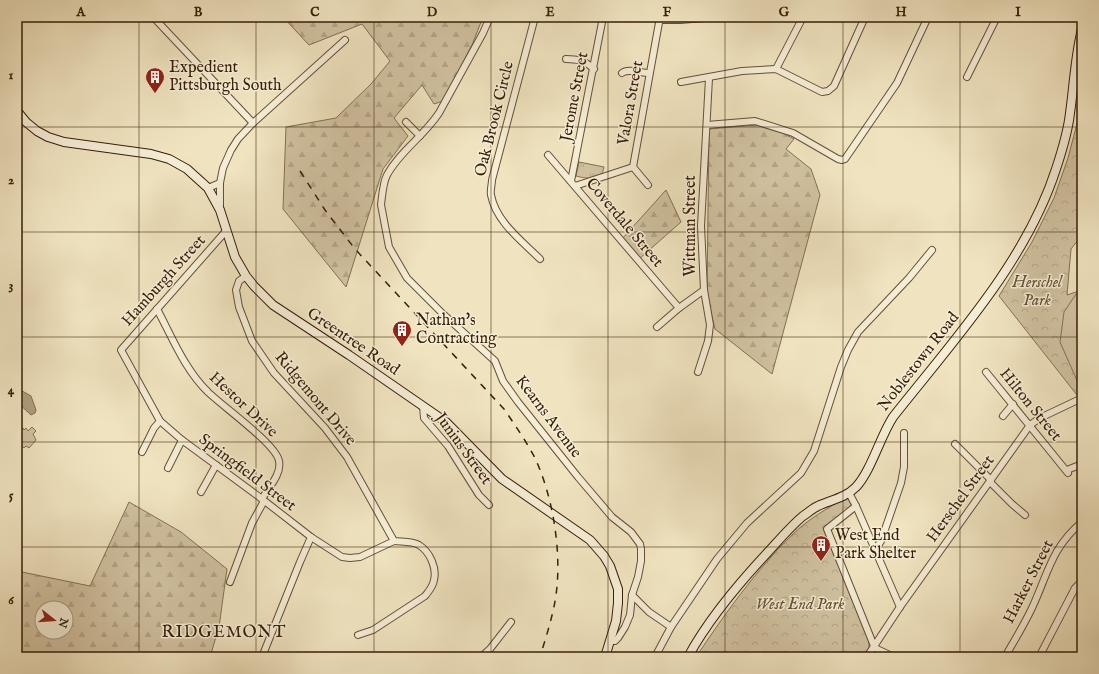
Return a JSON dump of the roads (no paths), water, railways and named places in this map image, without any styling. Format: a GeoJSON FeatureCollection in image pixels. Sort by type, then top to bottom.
{"type":"FeatureCollection","features":[{"type":"Feature","properties":{"kind":"main road","name":"Noblestown Road"},"geometry":{"type":"LineString","coordinates":[[688,657],[720,607],[779,540],[801,518],[816,507],[840,498],[856,487],[893,417],[992,291],[1034,224],[1049,190],[1067,132],[1076,58],[1082,29]]}},
{"type":"Feature","properties":{"kind":"main road","name":"Greentree Road"},"geometry":{"type":"LineString","coordinates":[[18,114],[37,131],[48,137],[64,142],[151,154],[169,160],[187,169],[208,188],[220,210],[235,257],[246,276],[273,305],[350,355],[446,422],[502,479],[590,540],[604,556],[610,566],[618,589],[616,621],[605,657]]}},
{"type":"Feature","properties":{"kind":"street","name":"Kearns Avenue"},"geometry":{"type":"LineString","coordinates":[[490,17],[483,33],[439,114],[432,124],[401,156],[386,176],[381,205],[389,247],[407,278],[443,314],[495,361],[504,381],[518,402],[562,458],[612,516],[637,539],[641,549],[641,560],[638,577],[632,595],[630,615],[618,638],[615,641],[610,641]]}},
{"type":"Feature","properties":{"kind":"street","name":"Oak Brook Circle"},"geometry":{"type":"LineString","coordinates":[[535,17],[492,180],[491,194],[496,210],[504,223],[540,259]]}},
{"type":"Feature","properties":{"kind":"street","name":"Jerome Street"},"geometry":{"type":"LineString","coordinates":[[573,184],[603,17]]}},
{"type":"Feature","properties":{"kind":"street"},"geometry":{"type":"LineString","coordinates":[[660,19],[716,17]]}},
{"type":"Feature","properties":{"kind":"street"},"geometry":{"type":"LineString","coordinates":[[776,69],[803,18],[795,17]]}},
{"type":"Feature","properties":{"kind":"street"},"geometry":{"type":"LineString","coordinates":[[681,82],[742,71],[776,69],[822,92],[828,91],[834,86],[865,17]]}},
{"type":"Feature","properties":{"kind":"street"},"geometry":{"type":"LineString","coordinates":[[707,125],[755,121],[793,133],[838,159],[845,159],[897,83],[928,17]]}},
{"type":"Feature","properties":{"kind":"street"},"geometry":{"type":"LineString","coordinates":[[967,77],[997,17]]}},
{"type":"Feature","properties":{"kind":"street","name":"Valora Street"},"geometry":{"type":"LineString","coordinates":[[648,185],[633,167],[660,19]]}},
{"type":"Feature","properties":{"kind":"street"},"geometry":{"type":"LineString","coordinates":[[156,20],[253,123]]}},
{"type":"Feature","properties":{"kind":"street"},"geometry":{"type":"LineString","coordinates":[[220,210],[220,182],[223,168],[238,139],[253,123],[345,40]]}},
{"type":"Feature","properties":{"kind":"street"},"geometry":{"type":"LineString","coordinates":[[566,59],[585,61],[594,69]]}},
{"type":"Feature","properties":{"kind":"street"},"geometry":{"type":"LineString","coordinates":[[622,73],[625,71],[649,73]]}},
{"type":"Feature","properties":{"kind":"street","name":"Wittman Street"},"geometry":{"type":"LineString","coordinates":[[698,372],[708,341],[710,325],[704,290],[701,226],[709,78]]}},
{"type":"Feature","properties":{"kind":"street"},"geometry":{"type":"LineString","coordinates":[[406,122],[420,136]]}},
{"type":"Feature","properties":{"kind":"street","name":"Coverdale Street"},"geometry":{"type":"LineString","coordinates":[[548,155],[679,308]]}},
{"type":"Feature","properties":{"kind":"street"},"geometry":{"type":"LineString","coordinates":[[573,184],[633,167]]}},
{"type":"Feature","properties":{"kind":"street"},"geometry":{"type":"LineString","coordinates":[[208,188],[220,182]]}},
{"type":"Feature","properties":{"kind":"street","name":"Hamburgh Street"},"geometry":{"type":"LineString","coordinates":[[121,350],[226,231]]}},
{"type":"Feature","properties":{"kind":"street"},"geometry":{"type":"LineString","coordinates":[[655,657],[672,627],[717,559],[747,523],[790,484],[808,463],[814,451],[848,350],[858,332],[909,278],[932,250]]}},
{"type":"Feature","properties":{"kind":"street","name":"Ridgemont Drive"},"geometry":{"type":"LineString","coordinates":[[246,276],[240,281],[236,290],[239,307],[252,341],[274,373],[325,428],[347,457],[394,541]]}},
{"type":"Feature","properties":{"kind":"street"},"geometry":{"type":"LineString","coordinates":[[657,327],[679,308],[704,290]]}},
{"type":"Feature","properties":{"kind":"street","name":"Hestor Drive"},"geometry":{"type":"LineString","coordinates":[[157,309],[190,371],[207,391],[252,429],[273,450],[279,459],[280,466],[278,473],[252,523],[230,582]]}},
{"type":"Feature","properties":{"kind":"street","name":"Springfield Street"},"geometry":{"type":"LineString","coordinates":[[121,350],[160,421],[182,440],[311,537],[342,557],[350,558],[365,556],[394,541]]}},
{"type":"Feature","properties":{"kind":"street","name":"Hilton Street"},"geometry":{"type":"LineString","coordinates":[[986,372],[1067,471],[1082,464]]}},
{"type":"Feature","properties":{"kind":"street","name":"Herschel Street"},"geometry":{"type":"LineString","coordinates":[[867,657],[900,607],[1030,425],[1040,418],[1082,398]]}},
{"type":"Feature","properties":{"kind":"street"},"geometry":{"type":"LineString","coordinates":[[1003,416],[1013,404]]}},
{"type":"Feature","properties":{"kind":"street","name":"Junius Street"},"geometry":{"type":"LineString","coordinates":[[423,406],[424,418],[448,446],[479,495],[489,505]]}},
{"type":"Feature","properties":{"kind":"street"},"geometry":{"type":"LineString","coordinates":[[142,452],[154,428],[160,421]]}},
{"type":"Feature","properties":{"kind":"street"},"geometry":{"type":"LineString","coordinates":[[875,550],[881,541],[902,483],[904,467],[904,433]]}},
{"type":"Feature","properties":{"kind":"street"},"geometry":{"type":"LineString","coordinates":[[168,468],[182,440]]}},
{"type":"Feature","properties":{"kind":"street"},"geometry":{"type":"LineString","coordinates":[[955,444],[1012,504],[1025,515]]}},
{"type":"Feature","properties":{"kind":"street"},"geometry":{"type":"LineString","coordinates":[[201,492],[216,465]]}},
{"type":"Feature","properties":{"kind":"street"},"geometry":{"type":"LineString","coordinates":[[848,493],[856,506],[900,607]]}},
{"type":"Feature","properties":{"kind":"street"},"geometry":{"type":"LineString","coordinates":[[856,506],[827,529],[874,646],[894,657]]}},
{"type":"Feature","properties":{"kind":"street","name":"Harker Street"},"geometry":{"type":"LineString","coordinates":[[1005,657],[1032,608],[1052,558],[1072,530],[1082,522]]}},
{"type":"Feature","properties":{"kind":"street"},"geometry":{"type":"LineString","coordinates":[[262,657],[311,537]]}},
{"type":"Feature","properties":{"kind":"street"},"geometry":{"type":"LineString","coordinates":[[358,635],[372,630],[424,596],[431,589],[434,580],[433,562],[423,549],[419,545],[394,541]]}},
{"type":"Feature","properties":{"kind":"street"},"geometry":{"type":"LineString","coordinates":[[1039,657],[1075,588],[1082,582]]}},
{"type":"Feature","properties":{"kind":"street"},"geometry":{"type":"LineString","coordinates":[[632,595],[649,612],[672,627]]}},
{"type":"Feature","properties":{"kind":"street"},"geometry":{"type":"LineString","coordinates":[[480,657],[490,649],[511,622]]}},
{"type":"Feature","properties":{"kind":"railway"},"geometry":{"type":"LineString","coordinates":[[300,171],[325,210],[355,249],[504,409],[535,458],[547,490],[551,507],[557,543],[558,561],[558,578],[555,603],[540,657]]}},
{"type":"Feature","properties":{"kind":"place","name":"Expedient Pittsburgh South"},"geometry":{"type":"Point","coordinates":[155,94]}},
{"type":"Feature","properties":{"kind":"place","name":"Nathan's Contracting"},"geometry":{"type":"Point","coordinates":[402,347]}},
{"type":"Feature","properties":{"kind":"place","name":"West End Park Shelter"},"geometry":{"type":"Point","coordinates":[821,562]}},
{"type":"Feature","properties":{"kind":"district","name":"RIDGEMONT"},"geometry":{"type":"Point","coordinates":[224,632]}},
{"type":"Feature","properties":{"kind":"park label","name":"Herschel Park"},"geometry":{"type":"Point","coordinates":[1037,292]}},
{"type":"Feature","properties":{"kind":"park label","name":"West End Park"},"geometry":{"type":"Point","coordinates":[800,605]}}]}
